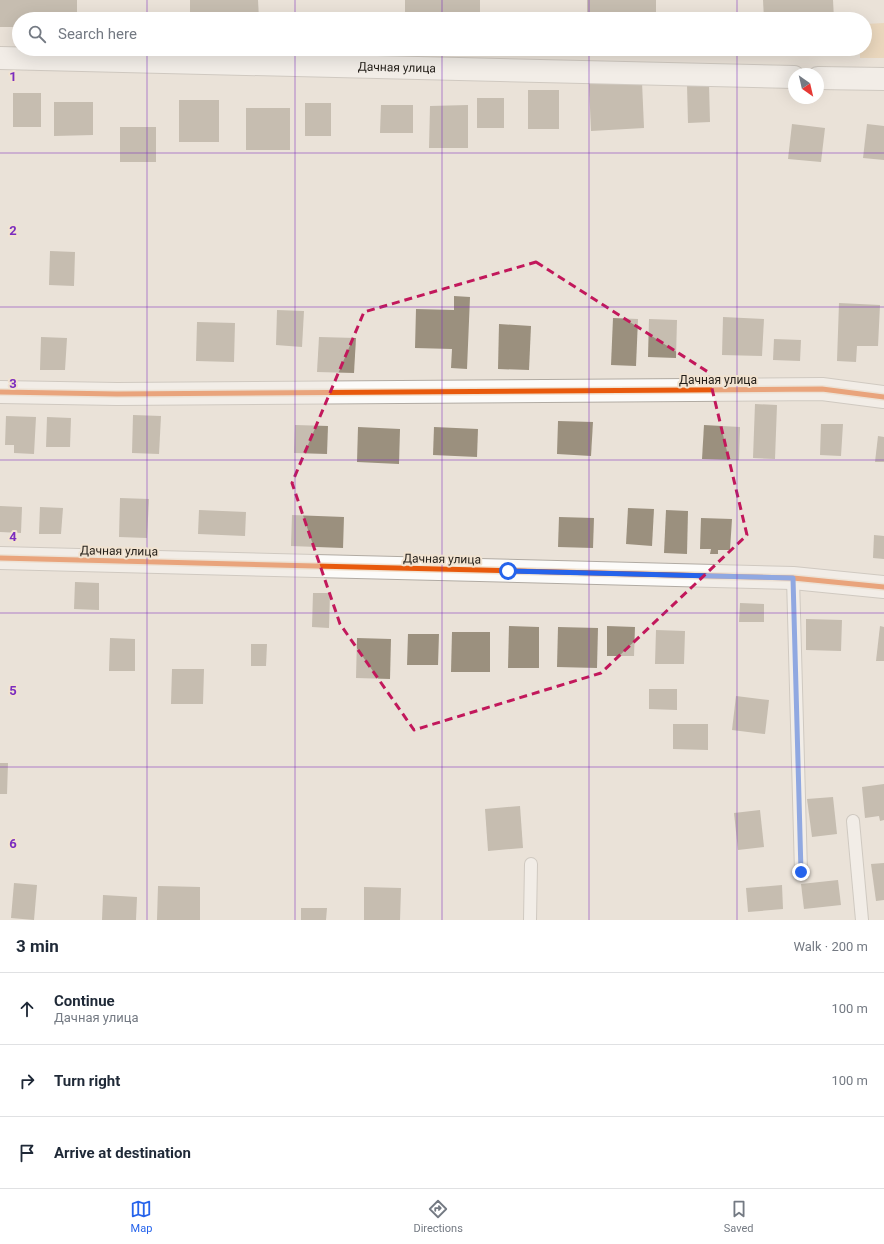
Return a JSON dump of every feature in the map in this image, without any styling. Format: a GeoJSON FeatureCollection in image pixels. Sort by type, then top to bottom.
{"type":"FeatureCollection","features":[{"type":"Feature","properties":{"kind":"street","name":"Дачная улица"},"geometry":{"type":"LineString","coordinates":[[0,58],[788,77]]}},
{"type":"Feature","properties":{"kind":"street"},"geometry":{"type":"LineString","coordinates":[[824,78],[884,79]]}},
{"type":"Feature","properties":{"kind":"street","name":"Дачная улица"},"geometry":{"type":"LineString","coordinates":[[0,392],[117,394],[822,389],[884,396]]}},
{"type":"Feature","properties":{"kind":"street","name":"Дачная улица"},"geometry":{"type":"LineString","coordinates":[[0,558],[793,578],[884,587]]}},
{"type":"Feature","properties":{"kind":"lane"},"geometry":{"type":"LineString","coordinates":[[793,578],[801,872]]}},
{"type":"Feature","properties":{"kind":"lane"},"geometry":{"type":"LineString","coordinates":[[854,821],[862,920]]}},
{"type":"Feature","properties":{"kind":"lane"},"geometry":{"type":"LineString","coordinates":[[530,920],[531,864]]}},
{"type":"Feature","properties":{"kind":"highlighted area"},"geometry":{"type":"Polygon","coordinates":[[[536,262],[708,372],[747,535],[601,673],[414,730],[340,624],[292,483],[364,312],[536,262]]]}},
{"type":"Feature","properties":{"kind":"shaded area"},"geometry":{"type":"Polygon","coordinates":[[[884,23],[884,58],[860,58],[860,56],[872,56],[872,24],[884,23]]]}},
{"type":"Feature","properties":{"kind":"building"},"geometry":{"type":"Polygon","coordinates":[[[0,0],[77,0],[77,12],[12,12],[12,27],[0,27],[0,0]]]}},
{"type":"Feature","properties":{"kind":"building"},"geometry":{"type":"Polygon","coordinates":[[[190,0],[258,0],[259,12],[190,12],[190,0]]]}},
{"type":"Feature","properties":{"kind":"building"},"geometry":{"type":"Polygon","coordinates":[[[405,0],[480,0],[480,12],[405,12],[405,0]]]}},
{"type":"Feature","properties":{"kind":"building"},"geometry":{"type":"Polygon","coordinates":[[[587,0],[656,0],[656,12],[587,12],[587,0]]]}},
{"type":"Feature","properties":{"kind":"building"},"geometry":{"type":"Polygon","coordinates":[[[763,0],[833,0],[834,12],[764,12],[763,0]]]}},
{"type":"Feature","properties":{"kind":"building"},"geometry":{"type":"Polygon","coordinates":[[[642,82],[644,128],[591,131],[589,84],[642,82]]]}},
{"type":"Feature","properties":{"kind":"building"},"geometry":{"type":"Polygon","coordinates":[[[709,84],[710,122],[688,123],[687,85],[709,84]]]}},
{"type":"Feature","properties":{"kind":"building"},"geometry":{"type":"Polygon","coordinates":[[[528,90],[559,90],[559,129],[528,129],[528,90]]]}},
{"type":"Feature","properties":{"kind":"building"},"geometry":{"type":"Polygon","coordinates":[[[13,93],[41,93],[41,127],[13,127],[13,93]]]}},
{"type":"Feature","properties":{"kind":"building"},"geometry":{"type":"Polygon","coordinates":[[[477,98],[504,98],[504,128],[477,128],[477,98]]]}},
{"type":"Feature","properties":{"kind":"building"},"geometry":{"type":"Polygon","coordinates":[[[179,100],[219,100],[219,142],[179,142],[179,100]]]}},
{"type":"Feature","properties":{"kind":"building"},"geometry":{"type":"Polygon","coordinates":[[[54,102],[93,102],[93,135],[54,136],[54,102]]]}},
{"type":"Feature","properties":{"kind":"building"},"geometry":{"type":"Polygon","coordinates":[[[305,103],[331,103],[331,136],[305,136],[305,103]]]}},
{"type":"Feature","properties":{"kind":"building"},"geometry":{"type":"Polygon","coordinates":[[[381,105],[413,105],[413,133],[380,133],[381,105]]]}},
{"type":"Feature","properties":{"kind":"building"},"geometry":{"type":"Polygon","coordinates":[[[468,105],[468,148],[429,148],[430,106],[468,105]]]}},
{"type":"Feature","properties":{"kind":"building"},"geometry":{"type":"Polygon","coordinates":[[[246,108],[290,108],[290,150],[246,150],[246,108]]]}},
{"type":"Feature","properties":{"kind":"building"},"geometry":{"type":"Polygon","coordinates":[[[792,124],[825,128],[821,162],[788,159],[792,124]]]}},
{"type":"Feature","properties":{"kind":"building"},"geometry":{"type":"Polygon","coordinates":[[[867,124],[884,126],[884,160],[863,158],[867,124]]]}},
{"type":"Feature","properties":{"kind":"building"},"geometry":{"type":"Polygon","coordinates":[[[120,127],[156,127],[156,162],[120,162],[120,127]]]}},
{"type":"Feature","properties":{"kind":"building"},"geometry":{"type":"Polygon","coordinates":[[[50,251],[75,252],[74,286],[49,285],[50,251]]]}},
{"type":"Feature","properties":{"kind":"building"},"geometry":{"type":"Polygon","coordinates":[[[454,296],[470,297],[467,369],[451,368],[452,349],[415,348],[416,309],[454,310],[454,296]]]}},
{"type":"Feature","properties":{"kind":"building"},"geometry":{"type":"Polygon","coordinates":[[[839,303],[880,305],[878,346],[857,346],[856,362],[837,361],[839,303]]]}},
{"type":"Feature","properties":{"kind":"building"},"geometry":{"type":"Polygon","coordinates":[[[277,310],[304,311],[302,347],[276,345],[277,310]]]}},
{"type":"Feature","properties":{"kind":"building"},"geometry":{"type":"Polygon","coordinates":[[[723,317],[764,319],[762,356],[722,355],[723,317]]]}},
{"type":"Feature","properties":{"kind":"building"},"geometry":{"type":"Polygon","coordinates":[[[613,318],[638,319],[636,366],[611,365],[613,318]]]}},
{"type":"Feature","properties":{"kind":"building"},"geometry":{"type":"Polygon","coordinates":[[[649,319],[677,320],[676,358],[648,357],[649,319]]]}},
{"type":"Feature","properties":{"kind":"building"},"geometry":{"type":"Polygon","coordinates":[[[197,322],[235,323],[234,362],[196,361],[197,322]]]}},
{"type":"Feature","properties":{"kind":"building"},"geometry":{"type":"Polygon","coordinates":[[[499,324],[531,326],[529,370],[498,369],[499,324]]]}},
{"type":"Feature","properties":{"kind":"building"},"geometry":{"type":"Polygon","coordinates":[[[41,337],[67,338],[65,370],[40,370],[41,337]]]}},
{"type":"Feature","properties":{"kind":"building"},"geometry":{"type":"Polygon","coordinates":[[[319,337],[356,338],[354,373],[317,372],[319,337]]]}},
{"type":"Feature","properties":{"kind":"building"},"geometry":{"type":"Polygon","coordinates":[[[774,339],[801,340],[800,361],[773,360],[774,339]]]}},
{"type":"Feature","properties":{"kind":"building"},"geometry":{"type":"Polygon","coordinates":[[[755,404],[777,405],[775,459],[753,458],[755,404]]]}},
{"type":"Feature","properties":{"kind":"building"},"geometry":{"type":"Polygon","coordinates":[[[133,415],[161,416],[159,454],[132,453],[133,415]]]}},
{"type":"Feature","properties":{"kind":"building"},"geometry":{"type":"Polygon","coordinates":[[[6,416],[36,417],[34,454],[14,453],[14,445],[5,445],[6,416]]]}},
{"type":"Feature","properties":{"kind":"building"},"geometry":{"type":"Polygon","coordinates":[[[47,417],[71,418],[70,447],[46,447],[47,417]]]}},
{"type":"Feature","properties":{"kind":"building"},"geometry":{"type":"Polygon","coordinates":[[[558,421],[593,422],[591,456],[557,454],[558,421]]]}},
{"type":"Feature","properties":{"kind":"building"},"geometry":{"type":"Polygon","coordinates":[[[821,424],[843,424],[841,456],[820,455],[821,424]]]}},
{"type":"Feature","properties":{"kind":"building"},"geometry":{"type":"Polygon","coordinates":[[[295,425],[328,426],[327,454],[294,453],[295,425]]]}},
{"type":"Feature","properties":{"kind":"building"},"geometry":{"type":"Polygon","coordinates":[[[704,425],[740,427],[739,460],[702,459],[704,425]]]}},
{"type":"Feature","properties":{"kind":"building"},"geometry":{"type":"Polygon","coordinates":[[[358,427],[400,429],[399,464],[357,462],[358,427]]]}},
{"type":"Feature","properties":{"kind":"building"},"geometry":{"type":"Polygon","coordinates":[[[434,427],[478,429],[477,457],[433,455],[434,427]]]}},
{"type":"Feature","properties":{"kind":"building"},"geometry":{"type":"Polygon","coordinates":[[[878,436],[884,437],[884,462],[875,462],[878,436]]]}},
{"type":"Feature","properties":{"kind":"building"},"geometry":{"type":"Polygon","coordinates":[[[120,498],[149,499],[147,538],[119,537],[120,498]]]}},
{"type":"Feature","properties":{"kind":"building"},"geometry":{"type":"Polygon","coordinates":[[[0,506],[22,507],[21,533],[0,532],[0,506]]]}},
{"type":"Feature","properties":{"kind":"building"},"geometry":{"type":"Polygon","coordinates":[[[40,507],[63,508],[61,534],[39,534],[40,507]]]}},
{"type":"Feature","properties":{"kind":"building"},"geometry":{"type":"Polygon","coordinates":[[[628,508],[654,509],[652,546],[626,544],[628,508]]]}},
{"type":"Feature","properties":{"kind":"building"},"geometry":{"type":"Polygon","coordinates":[[[199,510],[246,512],[245,536],[198,534],[199,510]]]}},
{"type":"Feature","properties":{"kind":"building"},"geometry":{"type":"Polygon","coordinates":[[[666,510],[688,511],[687,554],[664,553],[666,510]]]}},
{"type":"Feature","properties":{"kind":"building"},"geometry":{"type":"Polygon","coordinates":[[[292,515],[344,517],[343,548],[291,546],[292,515]]]}},
{"type":"Feature","properties":{"kind":"building"},"geometry":{"type":"Polygon","coordinates":[[[559,517],[594,518],[593,548],[558,547],[559,517]]]}},
{"type":"Feature","properties":{"kind":"building"},"geometry":{"type":"Polygon","coordinates":[[[701,518],[732,519],[730,550],[718,550],[718,554],[710,554],[711,549],[700,549],[701,518]]]}},
{"type":"Feature","properties":{"kind":"building"},"geometry":{"type":"Polygon","coordinates":[[[874,535],[884,536],[884,559],[873,558],[874,535]]]}},
{"type":"Feature","properties":{"kind":"building"},"geometry":{"type":"Polygon","coordinates":[[[75,582],[99,583],[99,610],[74,609],[75,582]]]}},
{"type":"Feature","properties":{"kind":"building"},"geometry":{"type":"Polygon","coordinates":[[[313,593],[330,593],[329,628],[312,627],[313,593]]]}},
{"type":"Feature","properties":{"kind":"building"},"geometry":{"type":"Polygon","coordinates":[[[740,603],[764,604],[764,622],[739,622],[740,603]]]}},
{"type":"Feature","properties":{"kind":"building"},"geometry":{"type":"Polygon","coordinates":[[[806,619],[842,620],[841,651],[806,650],[806,619]]]}},
{"type":"Feature","properties":{"kind":"building"},"geometry":{"type":"Polygon","coordinates":[[[509,626],[539,627],[539,668],[508,668],[509,626]]]}},
{"type":"Feature","properties":{"kind":"building"},"geometry":{"type":"Polygon","coordinates":[[[607,626],[635,627],[634,656],[607,656],[607,626]]]}},
{"type":"Feature","properties":{"kind":"building"},"geometry":{"type":"Polygon","coordinates":[[[880,626],[884,627],[884,661],[876,661],[880,626]]]}},
{"type":"Feature","properties":{"kind":"building"},"geometry":{"type":"Polygon","coordinates":[[[558,627],[598,628],[597,668],[557,667],[558,627]]]}},
{"type":"Feature","properties":{"kind":"building"},"geometry":{"type":"Polygon","coordinates":[[[656,630],[685,631],[684,664],[655,664],[656,630]]]}},
{"type":"Feature","properties":{"kind":"building"},"geometry":{"type":"Polygon","coordinates":[[[452,632],[490,632],[490,672],[451,672],[452,632]]]}},
{"type":"Feature","properties":{"kind":"building"},"geometry":{"type":"Polygon","coordinates":[[[408,634],[439,634],[438,665],[407,665],[408,634]]]}},
{"type":"Feature","properties":{"kind":"building"},"geometry":{"type":"Polygon","coordinates":[[[110,638],[135,639],[135,671],[109,671],[110,638]]]}},
{"type":"Feature","properties":{"kind":"building"},"geometry":{"type":"Polygon","coordinates":[[[357,638],[391,639],[390,679],[356,678],[357,638]]]}},
{"type":"Feature","properties":{"kind":"building"},"geometry":{"type":"Polygon","coordinates":[[[251,644],[267,644],[266,666],[251,666],[251,644]]]}},
{"type":"Feature","properties":{"kind":"building"},"geometry":{"type":"Polygon","coordinates":[[[172,669],[204,669],[203,704],[171,704],[172,669]]]}},
{"type":"Feature","properties":{"kind":"building"},"geometry":{"type":"Polygon","coordinates":[[[649,689],[677,689],[677,710],[649,709],[649,689]]]}},
{"type":"Feature","properties":{"kind":"building"},"geometry":{"type":"Polygon","coordinates":[[[736,696],[769,700],[765,734],[732,730],[736,696]]]}},
{"type":"Feature","properties":{"kind":"building"},"geometry":{"type":"Polygon","coordinates":[[[673,724],[708,724],[708,750],[673,749],[673,724]]]}},
{"type":"Feature","properties":{"kind":"building"},"geometry":{"type":"Polygon","coordinates":[[[0,763],[8,763],[7,794],[0,794],[0,763]]]}},
{"type":"Feature","properties":{"kind":"building"},"geometry":{"type":"Polygon","coordinates":[[[884,784],[884,820],[880,821],[879,816],[865,818],[862,787],[884,784]]]}},
{"type":"Feature","properties":{"kind":"building"},"geometry":{"type":"Polygon","coordinates":[[[833,797],[837,834],[812,837],[807,799],[833,797]]]}},
{"type":"Feature","properties":{"kind":"building"},"geometry":{"type":"Polygon","coordinates":[[[520,806],[523,848],[488,851],[485,809],[520,806]]]}},
{"type":"Feature","properties":{"kind":"building"},"geometry":{"type":"Polygon","coordinates":[[[760,810],[764,847],[738,850],[734,813],[760,810]]]}},
{"type":"Feature","properties":{"kind":"building"},"geometry":{"type":"Polygon","coordinates":[[[884,863],[884,900],[876,901],[871,864],[884,863]]]}},
{"type":"Feature","properties":{"kind":"building"},"geometry":{"type":"Polygon","coordinates":[[[838,880],[841,905],[804,909],[801,884],[838,880]]]}},
{"type":"Feature","properties":{"kind":"building"},"geometry":{"type":"Polygon","coordinates":[[[14,883],[37,885],[34,920],[11,918],[14,883]]]}},
{"type":"Feature","properties":{"kind":"building"},"geometry":{"type":"Polygon","coordinates":[[[782,885],[783,909],[748,912],[746,888],[782,885]]]}},
{"type":"Feature","properties":{"kind":"building"},"geometry":{"type":"Polygon","coordinates":[[[158,886],[200,887],[200,920],[157,920],[158,886]]]}},
{"type":"Feature","properties":{"kind":"building"},"geometry":{"type":"Polygon","coordinates":[[[364,887],[401,888],[400,920],[364,920],[364,887]]]}},
{"type":"Feature","properties":{"kind":"building"},"geometry":{"type":"Polygon","coordinates":[[[103,895],[137,897],[136,920],[102,920],[103,895]]]}},
{"type":"Feature","properties":{"kind":"building"},"geometry":{"type":"Polygon","coordinates":[[[301,908],[327,908],[326,920],[301,920],[301,908]]]}},
{"type":"Feature","properties":{"kind":"cycle path"},"geometry":{"type":"LineString","coordinates":[[0,392],[117,394],[822,389],[884,397]]}},
{"type":"Feature","properties":{"kind":"cycle path"},"geometry":{"type":"LineString","coordinates":[[0,558],[793,578],[884,587]]}},
{"type":"Feature","properties":{"kind":"route"},"geometry":{"type":"LineString","coordinates":[[508,571],[793,578],[801,872]]}}]}
